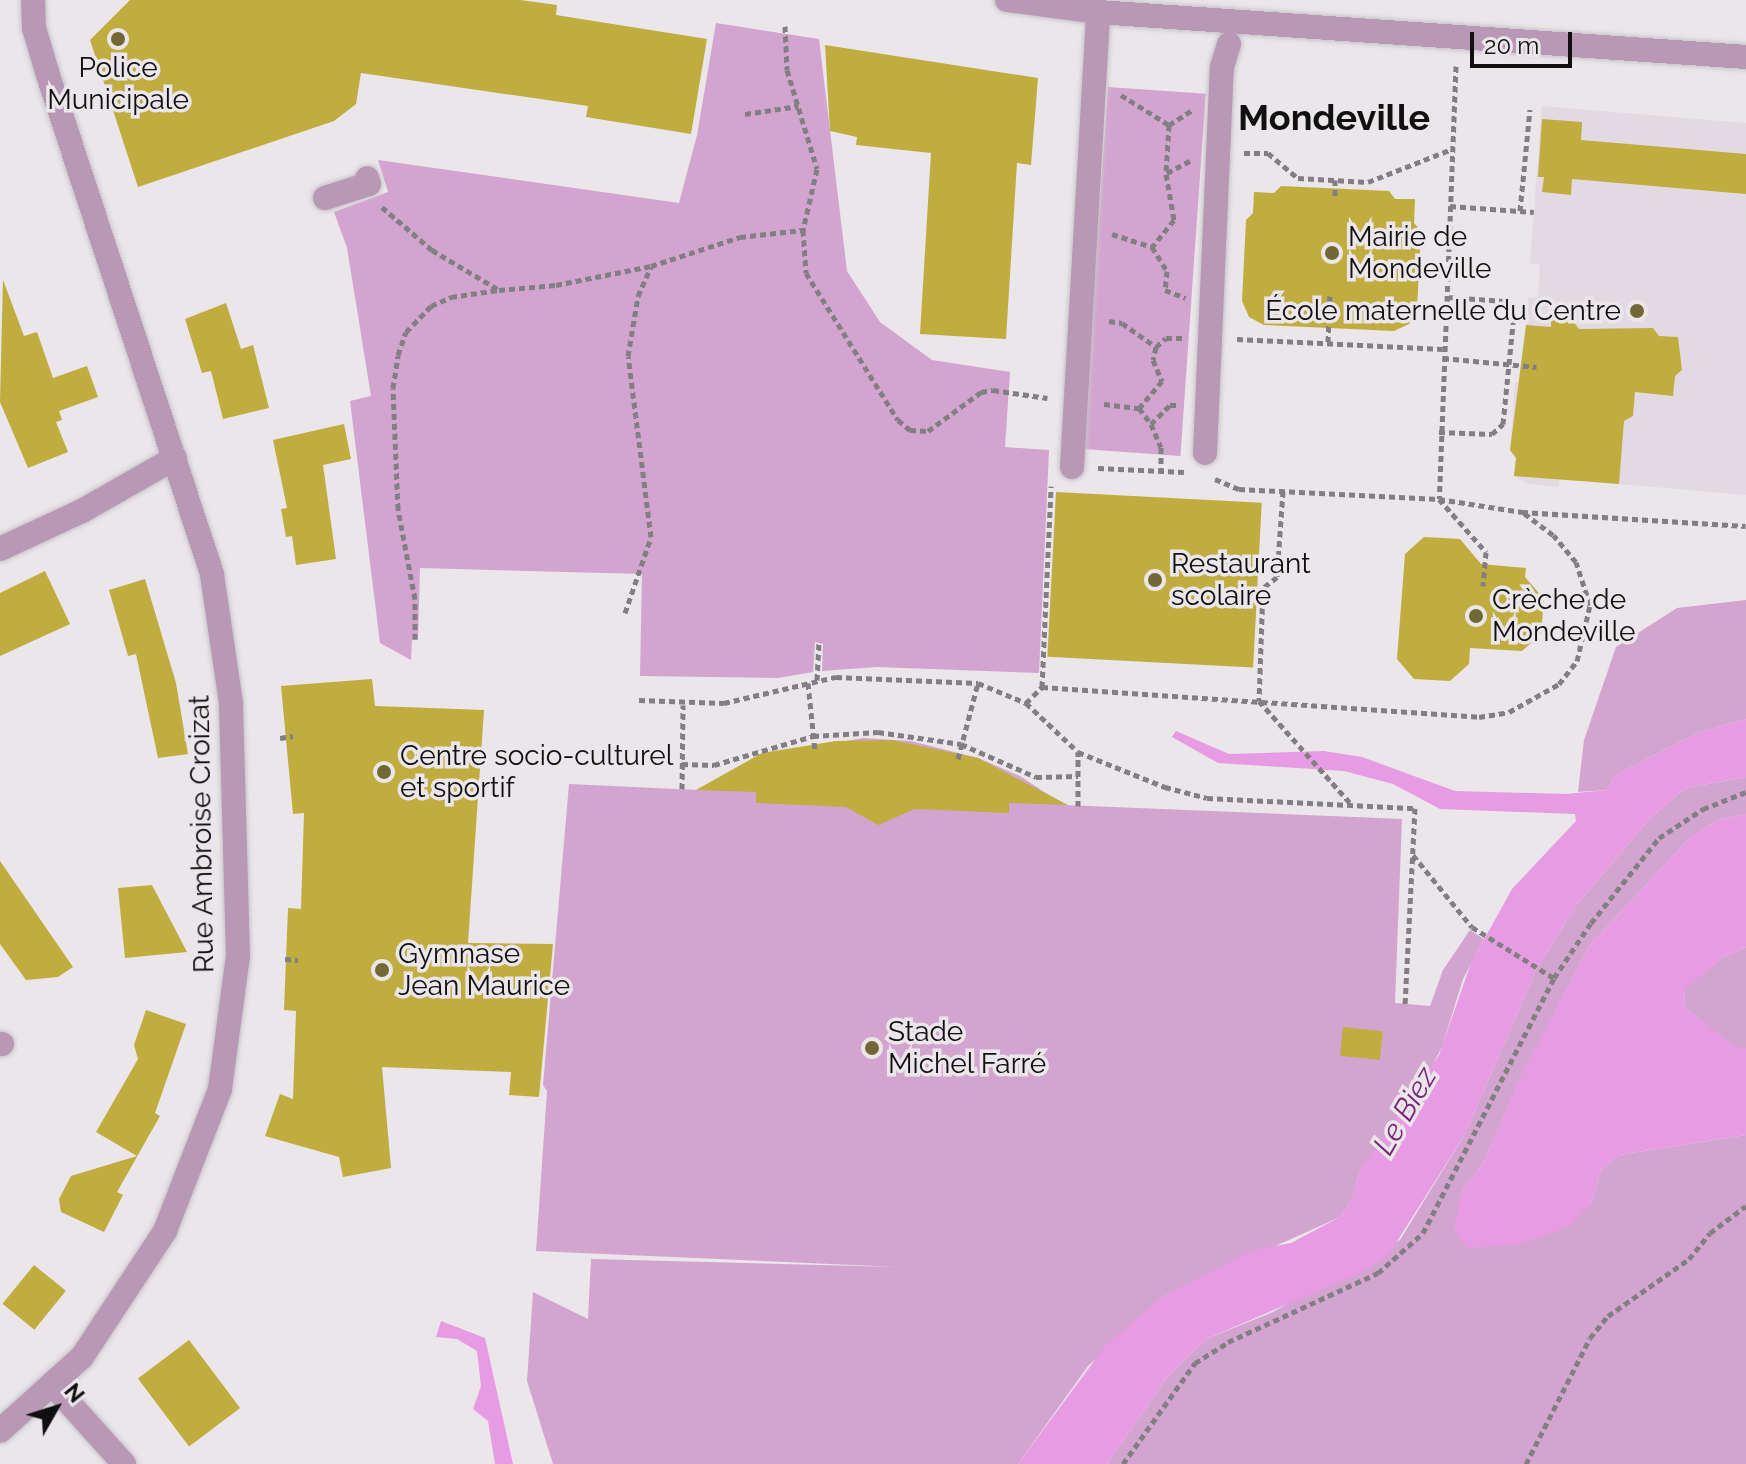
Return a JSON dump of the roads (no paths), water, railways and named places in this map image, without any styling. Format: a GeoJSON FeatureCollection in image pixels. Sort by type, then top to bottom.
{"type":"FeatureCollection","features":[{"type":"Feature","properties":{"kind":"street","name":"Rue Ambroise Croizat"},"geometry":{"type":"LineString","coordinates":[[0,1431],[54,1386],[105,1327],[165,1231],[203,1140],[229,1046],[239,899],[231,703],[212,574],[48,75],[34,28],[33,0]]}},
{"type":"Feature","properties":{"kind":"street"},"geometry":{"type":"LineString","coordinates":[[1007,0],[1066,4],[1098,12],[1746,57]]}},
{"type":"Feature","properties":{"kind":"street"},"geometry":{"type":"LineString","coordinates":[[1072,467],[1098,12]]}},
{"type":"Feature","properties":{"kind":"street"},"geometry":{"type":"LineString","coordinates":[[1205,463],[1221,105],[1229,44]]}},
{"type":"Feature","properties":{"kind":"street"},"geometry":{"type":"LineString","coordinates":[[325,198],[368,181]]}},
{"type":"Feature","properties":{"kind":"street"},"geometry":{"type":"LineString","coordinates":[[0,549],[82,511],[175,458]]}},
{"type":"Feature","properties":{"kind":"street"},"geometry":{"type":"LineString","coordinates":[[54,1386],[124,1464]]}},
{"type":"Feature","properties":{"kind":"water","name":"Le Biez"},"geometry":{"type":"Polygon","coordinates":[[[1746,719],[1746,777],[1685,788],[1649,819],[1575,907],[1536,970],[1465,1134],[1389,1254],[1360,1273],[1206,1339],[1167,1377],[1107,1464],[1018,1464],[1106,1345],[1164,1296],[1254,1250],[1291,1243],[1340,1217],[1353,1197],[1360,1170],[1439,1055],[1471,963],[1512,889],[1576,821],[1575,814],[1440,809],[1393,784],[1344,771],[1218,763],[1172,737],[1176,731],[1229,754],[1324,751],[1362,757],[1455,791],[1566,794],[1607,790],[1615,775],[1700,732],[1746,719]]]}},
{"type":"Feature","properties":{"kind":"water"},"geometry":{"type":"Polygon","coordinates":[[[1746,814],[1746,947],[1723,957],[1684,990],[1685,1007],[1734,1047],[1746,1048],[1746,1135],[1619,1155],[1601,1170],[1591,1204],[1568,1227],[1516,1245],[1467,1248],[1454,1229],[1462,1191],[1483,1164],[1521,1076],[1590,945],[1688,840],[1718,820],[1746,814]]]}},
{"type":"Feature","properties":{"kind":"water"},"geometry":{"type":"Polygon","coordinates":[[[441,1321],[485,1338],[513,1464],[495,1464],[488,1421],[473,1409],[481,1386],[477,1351],[457,1339],[436,1337],[441,1321]]]}},
{"type":"Feature","properties":{"kind":"place","name":"Police Municipale"},"geometry":{"type":"Point","coordinates":[118,39]}},
{"type":"Feature","properties":{"kind":"place","name":"Mairie de Mondeville"},"geometry":{"type":"Point","coordinates":[1332,253]}},
{"type":"Feature","properties":{"kind":"place","name":"École maternelle du Centre"},"geometry":{"type":"Point","coordinates":[1637,311]}},
{"type":"Feature","properties":{"kind":"place","name":"Restaurant scolaire"},"geometry":{"type":"Point","coordinates":[1155,580]}},
{"type":"Feature","properties":{"kind":"place","name":"Crèche de Mondeville"},"geometry":{"type":"Point","coordinates":[1476,616]}},
{"type":"Feature","properties":{"kind":"place","name":"Centre socio-culturel et sportif"},"geometry":{"type":"Point","coordinates":[384,772]}},
{"type":"Feature","properties":{"kind":"place","name":"Gymnase Jean Maurice"},"geometry":{"type":"Point","coordinates":[382,970]}},
{"type":"Feature","properties":{"kind":"place","name":"Stade Michel Farré"},"geometry":{"type":"Point","coordinates":[872,1048]}},
{"type":"Feature","properties":{"kind":"district","name":"Mondeville"},"geometry":{"type":"Point","coordinates":[1334,118]}}]}
